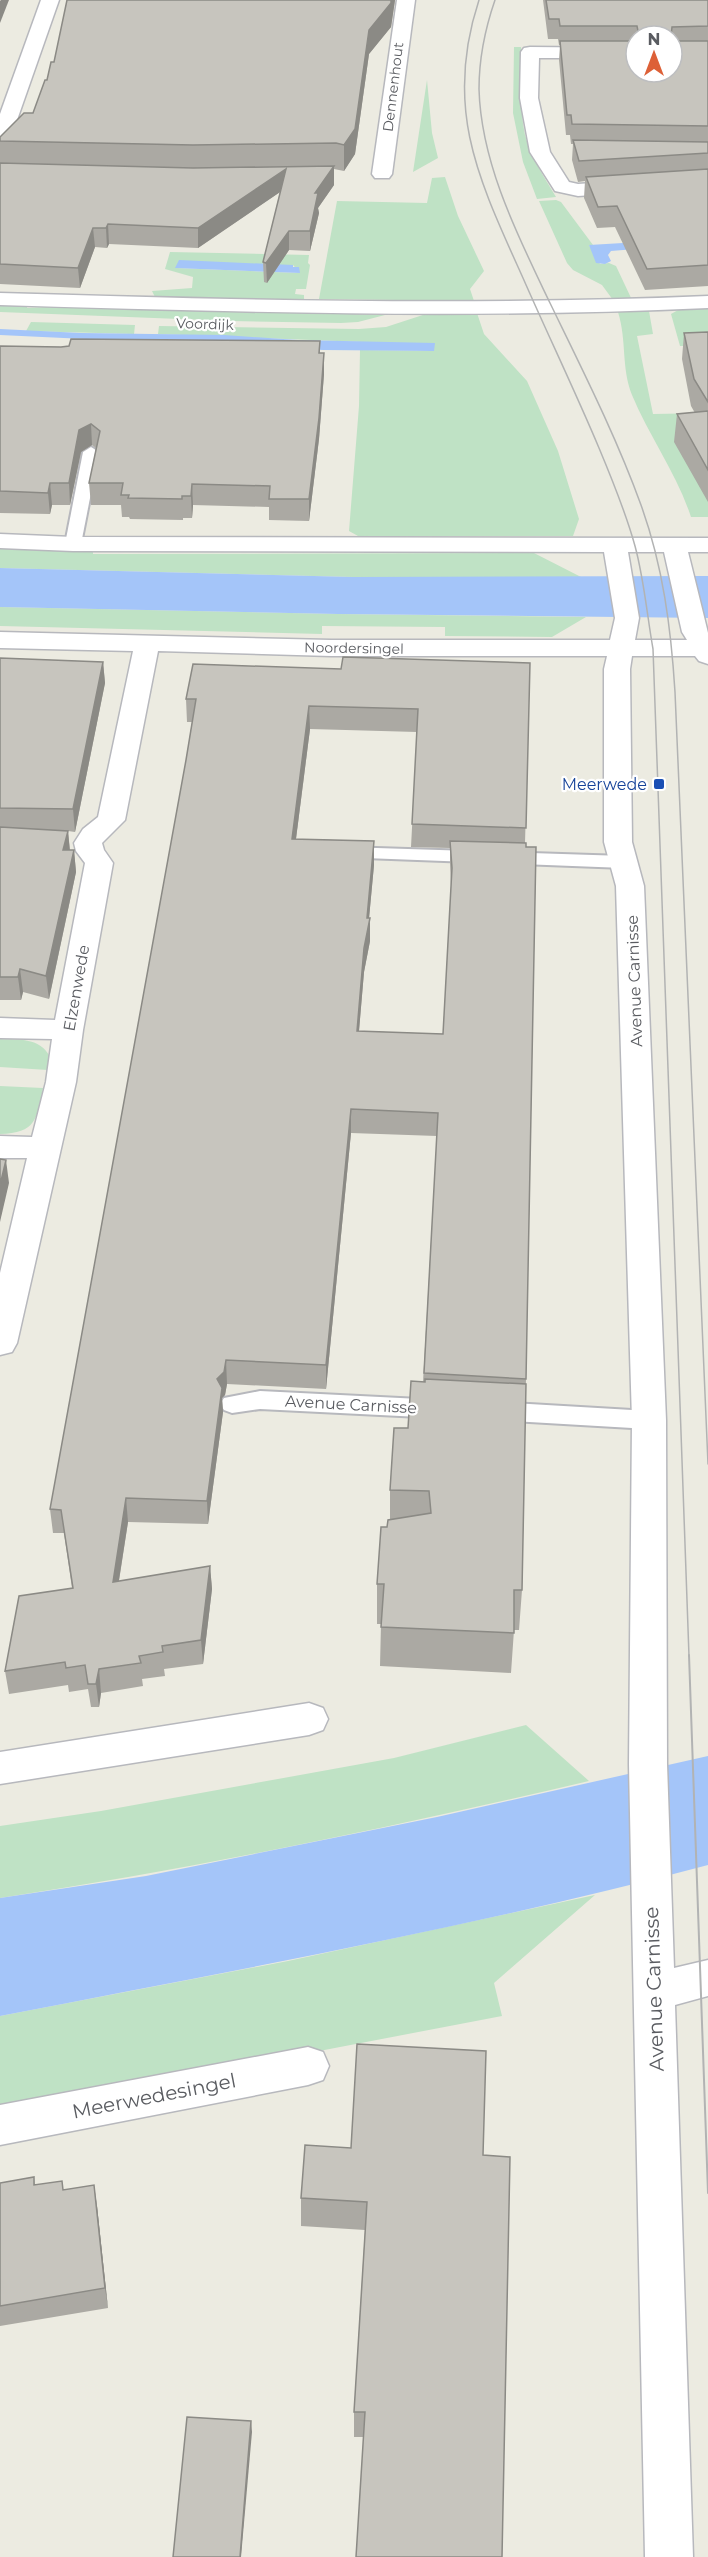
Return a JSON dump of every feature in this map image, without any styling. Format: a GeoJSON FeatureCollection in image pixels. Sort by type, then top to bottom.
{"type":"FeatureCollection","features":[{"type":"Feature","properties":{"kind":"street"},"geometry":{"type":"LineString","coordinates":[[0,140],[50,0]]}},
{"type":"Feature","properties":{"kind":"street","name":"Dennenhout"},"geometry":{"type":"LineString","coordinates":[[382,174],[406,0]]}},
{"type":"Feature","properties":{"kind":"street"},"geometry":{"type":"LineString","coordinates":[[624,52],[530,52],[529,98],[540,152],[562,187],[578,190],[708,181]]}},
{"type":"Feature","properties":{"kind":"street"},"geometry":{"type":"LineString","coordinates":[[540,152],[564,152]]}},
{"type":"Feature","properties":{"kind":"street","name":"Voordijk"},"geometry":{"type":"LineString","coordinates":[[0,299],[306,308],[661,306],[708,302]]}},
{"type":"Feature","properties":{"kind":"street","name":"Voordijk"},"geometry":{"type":"LineString","coordinates":[[0,316],[281,326],[353,326],[394,320],[405,307]]}},
{"type":"Feature","properties":{"kind":"street"},"geometry":{"type":"LineString","coordinates":[[0,541],[73,544],[708,545]]}},
{"type":"Feature","properties":{"kind":"street"},"geometry":{"type":"LineString","coordinates":[[674,545],[695,632],[707,651]]}},
{"type":"Feature","properties":{"kind":"street","name":"Avenue Carnisse"},"geometry":{"type":"LineString","coordinates":[[615,546],[627,618],[626,634],[619,649],[617,682],[618,843],[630,886],[649,1420],[650,1885],[655,1992],[669,2557]]}},
{"type":"Feature","properties":{"kind":"street","name":"Noordersingel"},"geometry":{"type":"LineString","coordinates":[[0,640],[707,651]]}},
{"type":"Feature","properties":{"kind":"street","name":"Elzenwede"},"geometry":{"type":"LineString","coordinates":[[0,1343],[61,1082],[68,1030],[99,863],[90,851],[77,843],[93,835],[111,820],[147,644]]}},
{"type":"Feature","properties":{"kind":"street"},"geometry":{"type":"LineString","coordinates":[[0,1028],[68,1030]]}},
{"type":"Feature","properties":{"kind":"street"},"geometry":{"type":"LineString","coordinates":[[0,1146],[44,1148]]}},
{"type":"Feature","properties":{"kind":"street"},"geometry":{"type":"LineString","coordinates":[[0,1768],[309,1719]]}},
{"type":"Feature","properties":{"kind":"street"},"geometry":{"type":"LineString","coordinates":[[655,1992],[708,1978]]}},
{"type":"Feature","properties":{"kind":"street","name":"Meerwedesingel"},"geometry":{"type":"LineString","coordinates":[[0,2125],[308,2066]]}},
{"type":"Feature","properties":{"kind":"lane"},"geometry":{"type":"LineString","coordinates":[[73,544],[91,452]]}},
{"type":"Feature","properties":{"kind":"lane"},"geometry":{"type":"LineString","coordinates":[[328,853],[624,862]]}},
{"type":"Feature","properties":{"kind":"lane","name":"Avenue Carnisse"},"geometry":{"type":"LineString","coordinates":[[232,1404],[260,1400],[649,1420]]}},
{"type":"Feature","properties":{"kind":"green space"},"geometry":{"type":"Polygon","coordinates":[[[514,47],[521,47],[521,102],[525,135],[534,159],[556,197],[537,199],[523,162],[513,113],[514,47]]]}},
{"type":"Feature","properties":{"kind":"green space"},"geometry":{"type":"Polygon","coordinates":[[[427,80],[432,133],[438,158],[413,172],[427,80]]]}},
{"type":"Feature","properties":{"kind":"green space"},"geometry":{"type":"Polygon","coordinates":[[[445,177],[458,216],[484,271],[470,289],[474,301],[319,299],[337,201],[427,203],[432,178],[445,177]]]}},
{"type":"Feature","properties":{"kind":"green space"},"geometry":{"type":"Polygon","coordinates":[[[539,201],[561,202],[593,245],[589,245],[600,264],[609,263],[616,266],[632,300],[613,300],[602,285],[573,270],[567,263],[539,201]]]}},
{"type":"Feature","properties":{"kind":"green space"},"geometry":{"type":"Polygon","coordinates":[[[170,252],[309,255],[310,265],[306,289],[296,289],[295,294],[304,295],[304,301],[155,297],[152,291],[192,288],[193,277],[165,269],[170,252]],[[293,265],[176,268],[300,273],[293,265]]]}},
{"type":"Feature","properties":{"kind":"green space"},"geometry":{"type":"Polygon","coordinates":[[[0,303],[28,304],[27,308],[65,306],[385,315],[358,322],[341,323],[231,321],[0,312],[0,303]]]}},
{"type":"Feature","properties":{"kind":"green space"},"geometry":{"type":"Polygon","coordinates":[[[708,308],[708,346],[680,346],[671,314],[680,309],[708,308]]]}},
{"type":"Feature","properties":{"kind":"green space"},"geometry":{"type":"Polygon","coordinates":[[[649,311],[653,334],[637,336],[653,414],[708,413],[708,517],[691,517],[629,385],[618,312],[649,311]]]}},
{"type":"Feature","properties":{"kind":"green space"},"geometry":{"type":"Polygon","coordinates":[[[429,313],[477,313],[484,334],[527,381],[558,451],[579,519],[573,536],[358,536],[349,531],[359,406],[360,350],[433,351],[362,342],[158,334],[159,326],[359,329],[386,327],[429,313]]]}},
{"type":"Feature","properties":{"kind":"green space"},"geometry":{"type":"Polygon","coordinates":[[[31,322],[135,325],[134,334],[26,331],[31,322]]]}},
{"type":"Feature","properties":{"kind":"green space"},"geometry":{"type":"Polygon","coordinates":[[[0,544],[93,548],[93,554],[534,553],[583,578],[353,577],[0,568],[0,544]]]}},
{"type":"Feature","properties":{"kind":"green space"},"geometry":{"type":"Polygon","coordinates":[[[0,607],[586,617],[552,637],[445,636],[445,627],[322,626],[322,634],[0,626],[0,607]]]}},
{"type":"Feature","properties":{"kind":"green space"},"geometry":{"type":"Polygon","coordinates":[[[0,1039],[28,1041],[41,1046],[50,1057],[48,1070],[0,1067],[0,1039]]]}},
{"type":"Feature","properties":{"kind":"green space"},"geometry":{"type":"Polygon","coordinates":[[[0,1086],[43,1088],[39,1108],[33,1122],[21,1131],[0,1134],[0,1086]]]}},
{"type":"Feature","properties":{"kind":"green space"},"geometry":{"type":"Polygon","coordinates":[[[526,1725],[589,1781],[296,1846],[148,1874],[0,1898],[0,1826],[101,1811],[394,1758],[526,1725]]]}},
{"type":"Feature","properties":{"kind":"green space"},"geometry":{"type":"Polygon","coordinates":[[[595,1895],[494,1983],[502,2016],[0,2112],[0,2016],[288,1961],[595,1895]]]}},
{"type":"Feature","properties":{"kind":"water"},"geometry":{"type":"Polygon","coordinates":[[[708,238],[708,243],[611,251],[608,255],[611,261],[605,264],[596,263],[589,245],[708,238]]]}},
{"type":"Feature","properties":{"kind":"water"},"geometry":{"type":"Polygon","coordinates":[[[179,260],[293,265],[293,267],[299,267],[300,273],[175,268],[179,260]]]}},
{"type":"Feature","properties":{"kind":"water"},"geometry":{"type":"Polygon","coordinates":[[[0,329],[435,343],[434,351],[323,350],[0,335],[0,329]]]}},
{"type":"Feature","properties":{"kind":"water"},"geometry":{"type":"Polygon","coordinates":[[[0,568],[353,577],[708,576],[708,618],[0,607],[0,568]]]}},
{"type":"Feature","properties":{"kind":"water"},"geometry":{"type":"Polygon","coordinates":[[[708,1756],[708,1865],[444,1928],[0,2016],[0,1898],[146,1876],[437,1817],[708,1756]]]}},
{"type":"Feature","properties":{"kind":"building"},"geometry":{"type":"Polygon","coordinates":[[[67,0],[391,0],[391,3],[369,30],[355,129],[344,145],[336,143],[193,145],[0,141],[0,137],[24,113],[33,113],[45,80],[47,80],[51,62],[54,62],[67,0]]]}},
{"type":"Feature","properties":{"kind":"building"},"geometry":{"type":"Polygon","coordinates":[[[546,0],[708,0],[708,26],[624,24],[624,26],[560,26],[559,19],[549,19],[546,0]]]}},
{"type":"Feature","properties":{"kind":"building"},"geometry":{"type":"Polygon","coordinates":[[[560,41],[624,41],[624,84],[684,84],[684,41],[708,41],[708,126],[572,124],[571,115],[567,115],[560,41]]]}},
{"type":"Feature","properties":{"kind":"building"},"geometry":{"type":"Polygon","coordinates":[[[573,140],[708,142],[708,153],[579,161],[573,140]]]}},
{"type":"Feature","properties":{"kind":"building"},"geometry":{"type":"Polygon","coordinates":[[[0,163],[193,168],[334,166],[315,193],[318,193],[310,231],[289,231],[266,263],[263,262],[286,169],[198,228],[108,224],[106,228],[93,228],[78,268],[0,264],[0,163]]]}},
{"type":"Feature","properties":{"kind":"building"},"geometry":{"type":"Polygon","coordinates":[[[708,169],[708,265],[647,269],[617,206],[598,207],[586,177],[708,169]]]}},
{"type":"Feature","properties":{"kind":"building"},"geometry":{"type":"Polygon","coordinates":[[[708,332],[708,402],[694,379],[684,333],[708,332]]]}},
{"type":"Feature","properties":{"kind":"building"},"geometry":{"type":"Polygon","coordinates":[[[71,339],[320,341],[319,353],[324,353],[309,499],[269,499],[270,486],[192,484],[191,496],[182,496],[182,499],[128,498],[129,495],[121,495],[123,483],[89,483],[100,431],[91,424],[79,430],[69,483],[50,483],[48,493],[0,491],[0,346],[61,347],[69,346],[71,339]]]}},
{"type":"Feature","properties":{"kind":"building"},"geometry":{"type":"Polygon","coordinates":[[[708,411],[708,470],[677,414],[708,411]]]}},
{"type":"Feature","properties":{"kind":"building"},"geometry":{"type":"Polygon","coordinates":[[[343,657],[530,663],[526,828],[412,824],[418,709],[309,706],[292,839],[374,841],[367,918],[370,918],[364,948],[357,1031],[443,1034],[452,868],[450,841],[526,843],[526,847],[536,847],[526,1379],[424,1373],[438,1113],[351,1109],[326,1365],[226,1360],[224,1372],[217,1379],[222,1388],[207,1501],[126,1498],[113,1582],[210,1566],[201,1640],[162,1646],[163,1652],[139,1656],[141,1663],[99,1669],[96,1684],[88,1684],[85,1665],[66,1668],[65,1662],[5,1671],[19,1596],[73,1588],[61,1510],[50,1509],[186,760],[196,699],[186,699],[193,664],[341,669],[343,657]]]}},
{"type":"Feature","properties":{"kind":"building"},"geometry":{"type":"Polygon","coordinates":[[[0,658],[103,662],[73,809],[0,808],[0,658]]]}},
{"type":"Feature","properties":{"kind":"building"},"geometry":{"type":"Polygon","coordinates":[[[0,827],[68,831],[63,850],[74,850],[46,976],[20,969],[18,977],[0,977],[0,827]]]}},
{"type":"Feature","properties":{"kind":"building"},"geometry":{"type":"Polygon","coordinates":[[[0,1159],[6,1160],[0,1185],[0,1159]]]}},
{"type":"Feature","properties":{"kind":"building"},"geometry":{"type":"Polygon","coordinates":[[[425,1379],[526,1384],[522,1590],[514,1590],[514,1633],[381,1627],[384,1584],[377,1584],[381,1527],[387,1527],[388,1520],[431,1513],[429,1491],[390,1490],[394,1428],[408,1428],[411,1381],[425,1382],[425,1379]]]}},
{"type":"Feature","properties":{"kind":"building"},"geometry":{"type":"Polygon","coordinates":[[[357,2044],[486,2051],[483,2155],[510,2157],[502,2557],[356,2557],[365,2412],[354,2412],[367,2202],[301,2198],[305,2145],[351,2148],[357,2044]]]}},
{"type":"Feature","properties":{"kind":"building"},"geometry":{"type":"Polygon","coordinates":[[[34,2177],[34,2185],[62,2181],[63,2190],[94,2185],[105,2288],[0,2306],[0,2183],[34,2177]]]}},
{"type":"Feature","properties":{"kind":"building"},"geometry":{"type":"Polygon","coordinates":[[[187,2417],[251,2421],[240,2557],[173,2557],[187,2417]]]}},
{"type":"Feature","properties":{"kind":"tram line"},"geometry":{"type":"LineString","coordinates":[[479,0],[469,39],[464,76],[471,143],[480,176],[493,209],[590,427],[623,509],[638,559],[653,649],[689,1656]]}},
{"type":"Feature","properties":{"kind":"tram line"},"geometry":{"type":"LineString","coordinates":[[495,0],[488,22],[480,66],[481,117],[486,145],[514,226],[598,403],[641,505],[655,551],[668,621],[675,692],[708,1464]]}},
{"type":"Feature","properties":{"kind":"tram line"},"geometry":{"type":"LineString","coordinates":[[689,1655],[708,2193]]}},
{"type":"Feature","properties":{"kind":"place","name":"Meerwede"},"geometry":{"type":"Point","coordinates":[659,784]}}]}
